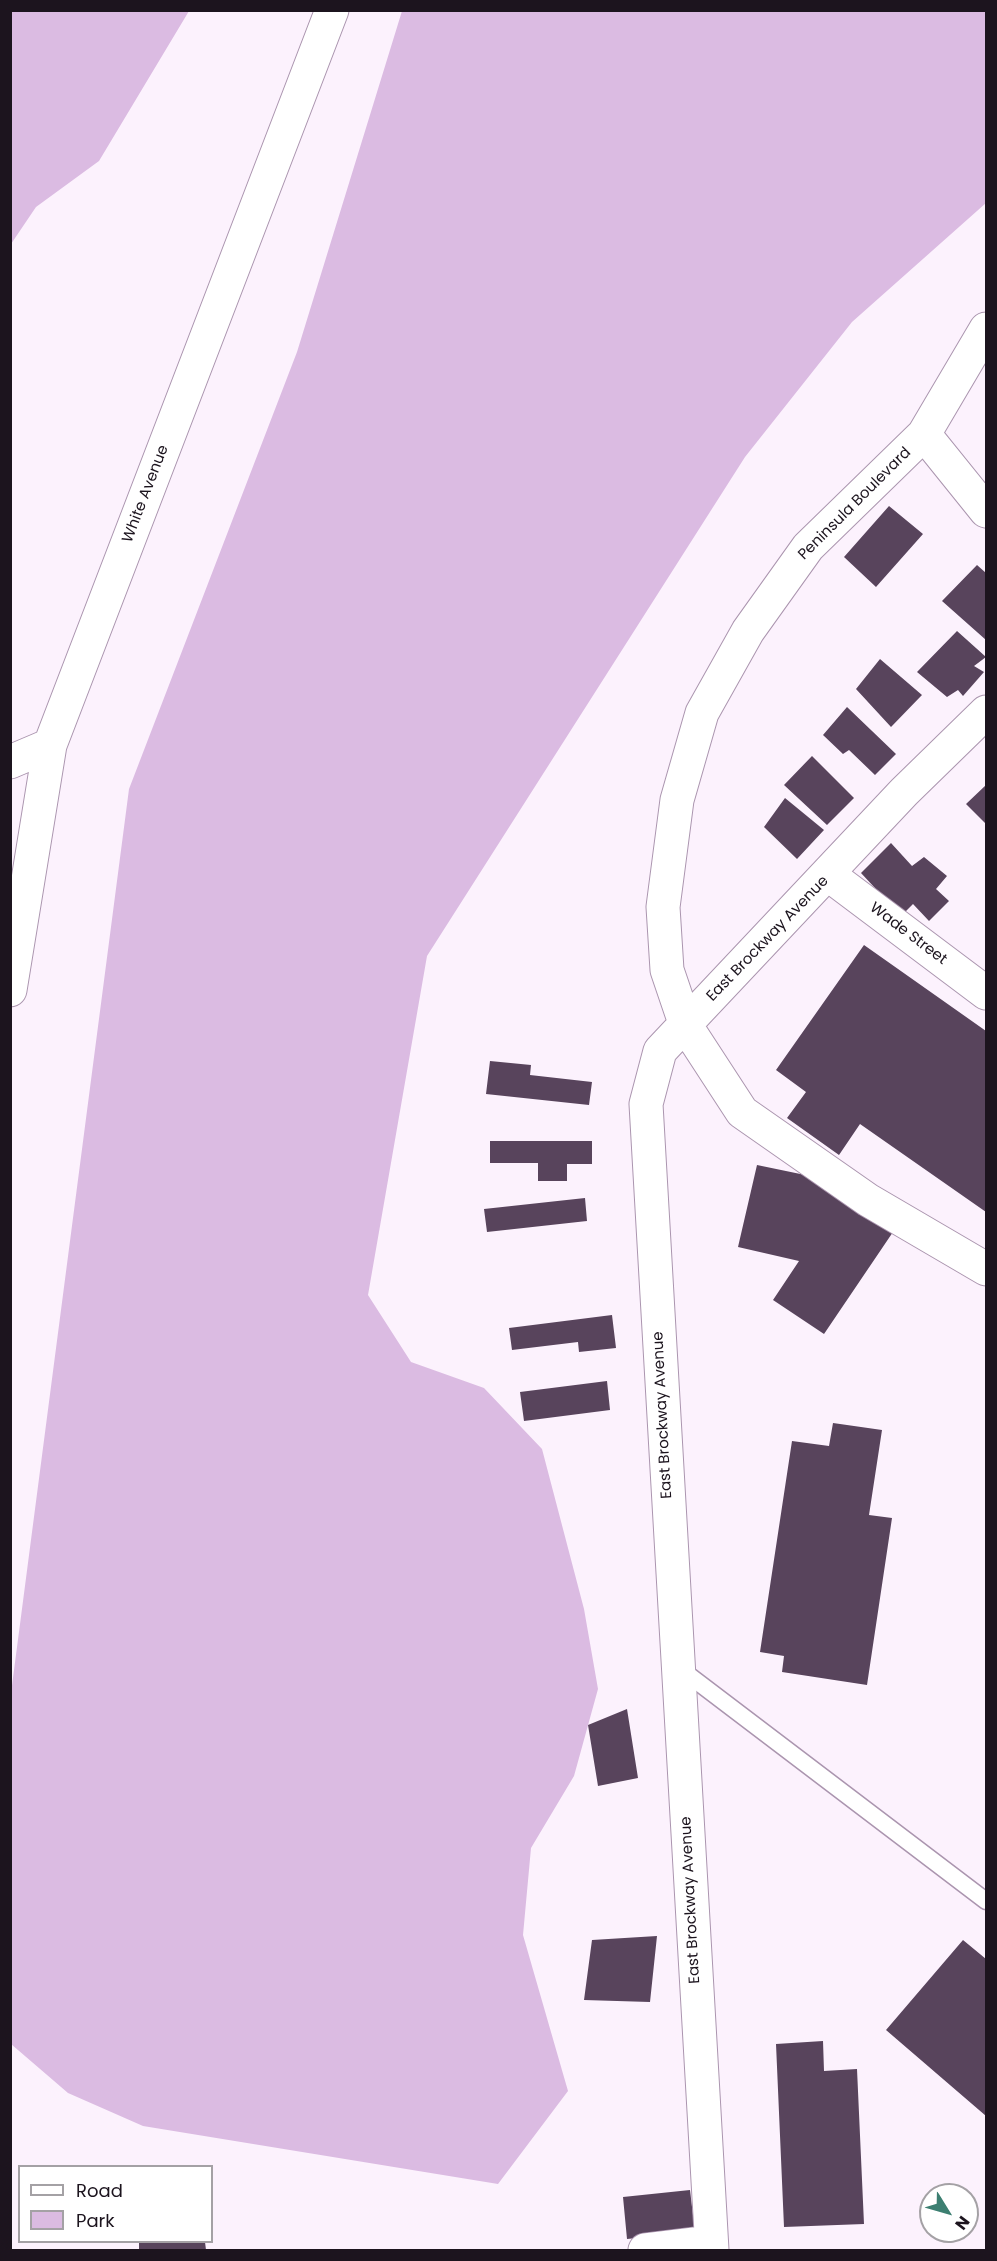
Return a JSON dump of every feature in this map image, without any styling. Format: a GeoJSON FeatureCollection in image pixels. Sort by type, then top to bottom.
{"type":"FeatureCollection","features":[{"type":"Feature","properties":{"kind":"street","name":"White Avenue"},"geometry":{"type":"LineString","coordinates":[[10,990],[50,744],[332,10]]}},
{"type":"Feature","properties":{"kind":"street","name":"Peninsula Boulevard"},"geometry":{"type":"LineString","coordinates":[[987,329],[924,434],[808,547],[748,631],[702,713],[677,800],[663,907],[667,970],[686,1026],[742,1112],[867,1200],[987,1269]]}},
{"type":"Feature","properties":{"kind":"street"},"geometry":{"type":"LineString","coordinates":[[924,434],[987,511]]}},
{"type":"Feature","properties":{"kind":"street","name":"East Brockway Avenue"},"geometry":{"type":"LineString","coordinates":[[712,2246],[646,1104],[660,1051],[829,875],[904,792],[987,712]]}},
{"type":"Feature","properties":{"kind":"street"},"geometry":{"type":"LineString","coordinates":[[10,762],[50,744]]}},
{"type":"Feature","properties":{"kind":"street","name":"Wade Street"},"geometry":{"type":"LineString","coordinates":[[829,875],[987,993]]}},
{"type":"Feature","properties":{"kind":"street"},"geometry":{"type":"LineString","coordinates":[[645,2250],[712,2246]]}},
{"type":"Feature","properties":{"kind":"lane"},"geometry":{"type":"LineString","coordinates":[[677,1666],[987,1901]]}},
{"type":"Feature","properties":{"kind":"green space"},"geometry":{"type":"Polygon","coordinates":[[[11,10],[189,11],[99,161],[36,207],[11,244],[11,10]]]}},
{"type":"Feature","properties":{"kind":"green space"},"geometry":{"type":"Polygon","coordinates":[[[402,11],[986,11],[986,203],[852,322],[745,457],[427,956],[368,1295],[411,1362],[484,1388],[542,1449],[584,1609],[598,1689],[574,1776],[531,1848],[523,1935],[568,2091],[498,2184],[143,2126],[68,2093],[11,2044],[11,1693],[129,789],[297,352],[402,11]]]}},
{"type":"Feature","properties":{"kind":"building"},"geometry":{"type":"Polygon","coordinates":[[[889,506],[923,534],[876,587],[844,557],[889,506]]]}},
{"type":"Feature","properties":{"kind":"building"},"geometry":{"type":"Polygon","coordinates":[[[977,565],[986,573],[986,640],[942,601],[977,565]]]}},
{"type":"Feature","properties":{"kind":"building"},"geometry":{"type":"Polygon","coordinates":[[[957,631],[986,657],[974,666],[984,672],[963,696],[958,690],[947,697],[917,672],[957,631]]]}},
{"type":"Feature","properties":{"kind":"building"},"geometry":{"type":"Polygon","coordinates":[[[880,659],[922,695],[891,727],[856,689],[880,659]]]}},
{"type":"Feature","properties":{"kind":"building"},"geometry":{"type":"Polygon","coordinates":[[[847,707],[896,754],[875,775],[849,750],[843,754],[823,735],[847,707]]]}},
{"type":"Feature","properties":{"kind":"building"},"geometry":{"type":"Polygon","coordinates":[[[812,756],[854,798],[827,825],[784,785],[812,756]]]}},
{"type":"Feature","properties":{"kind":"building"},"geometry":{"type":"Polygon","coordinates":[[[986,785],[986,824],[966,804],[986,785]]]}},
{"type":"Feature","properties":{"kind":"building"},"geometry":{"type":"Polygon","coordinates":[[[785,798],[824,830],[797,859],[764,827],[785,798]]]}},
{"type":"Feature","properties":{"kind":"building"},"geometry":{"type":"Polygon","coordinates":[[[891,843],[912,866],[924,857],[947,876],[936,889],[949,901],[929,921],[913,904],[901,916],[861,873],[891,843]]]}},
{"type":"Feature","properties":{"kind":"building"},"geometry":{"type":"Polygon","coordinates":[[[864,945],[986,1031],[986,1212],[860,1124],[839,1155],[787,1118],[806,1092],[776,1070],[864,945]]]}},
{"type":"Feature","properties":{"kind":"building"},"geometry":{"type":"Polygon","coordinates":[[[490,1061],[531,1065],[530,1075],[592,1082],[589,1105],[486,1094],[490,1061]]]}},
{"type":"Feature","properties":{"kind":"building"},"geometry":{"type":"Polygon","coordinates":[[[490,1141],[592,1141],[592,1164],[567,1164],[567,1181],[538,1181],[538,1163],[490,1163],[490,1141]]]}},
{"type":"Feature","properties":{"kind":"building"},"geometry":{"type":"Polygon","coordinates":[[[757,1165],[810,1176],[893,1232],[824,1334],[773,1300],[799,1261],[738,1247],[757,1165]]]}},
{"type":"Feature","properties":{"kind":"building"},"geometry":{"type":"Polygon","coordinates":[[[585,1198],[587,1221],[487,1232],[484,1209],[585,1198]]]}},
{"type":"Feature","properties":{"kind":"building"},"geometry":{"type":"Polygon","coordinates":[[[612,1315],[616,1348],[579,1352],[578,1342],[512,1350],[509,1328],[612,1315]]]}},
{"type":"Feature","properties":{"kind":"building"},"geometry":{"type":"Polygon","coordinates":[[[607,1381],[610,1410],[524,1421],[520,1392],[607,1381]]]}},
{"type":"Feature","properties":{"kind":"building"},"geometry":{"type":"Polygon","coordinates":[[[833,1423],[882,1430],[869,1515],[892,1518],[867,1685],[782,1672],[784,1656],[760,1652],[792,1441],[829,1446],[833,1423]]]}},
{"type":"Feature","properties":{"kind":"building"},"geometry":{"type":"Polygon","coordinates":[[[627,1709],[638,1778],[598,1786],[588,1725],[627,1709]]]}},
{"type":"Feature","properties":{"kind":"building"},"geometry":{"type":"Polygon","coordinates":[[[657,1936],[650,2002],[584,2000],[592,1940],[657,1936]]]}},
{"type":"Feature","properties":{"kind":"building"},"geometry":{"type":"Polygon","coordinates":[[[963,1940],[986,1959],[986,2116],[886,2030],[963,1940]]]}},
{"type":"Feature","properties":{"kind":"building"},"geometry":{"type":"Polygon","coordinates":[[[823,2041],[824,2071],[857,2069],[864,2224],[784,2227],[776,2044],[823,2041]]]}},
{"type":"Feature","properties":{"kind":"building"},"geometry":{"type":"Polygon","coordinates":[[[690,2190],[695,2232],[627,2239],[623,2197],[690,2190]]]}},
{"type":"Feature","properties":{"kind":"building"},"geometry":{"type":"Polygon","coordinates":[[[139,2243],[205,2243],[206,2250],[139,2250],[139,2243]]]}}]}
